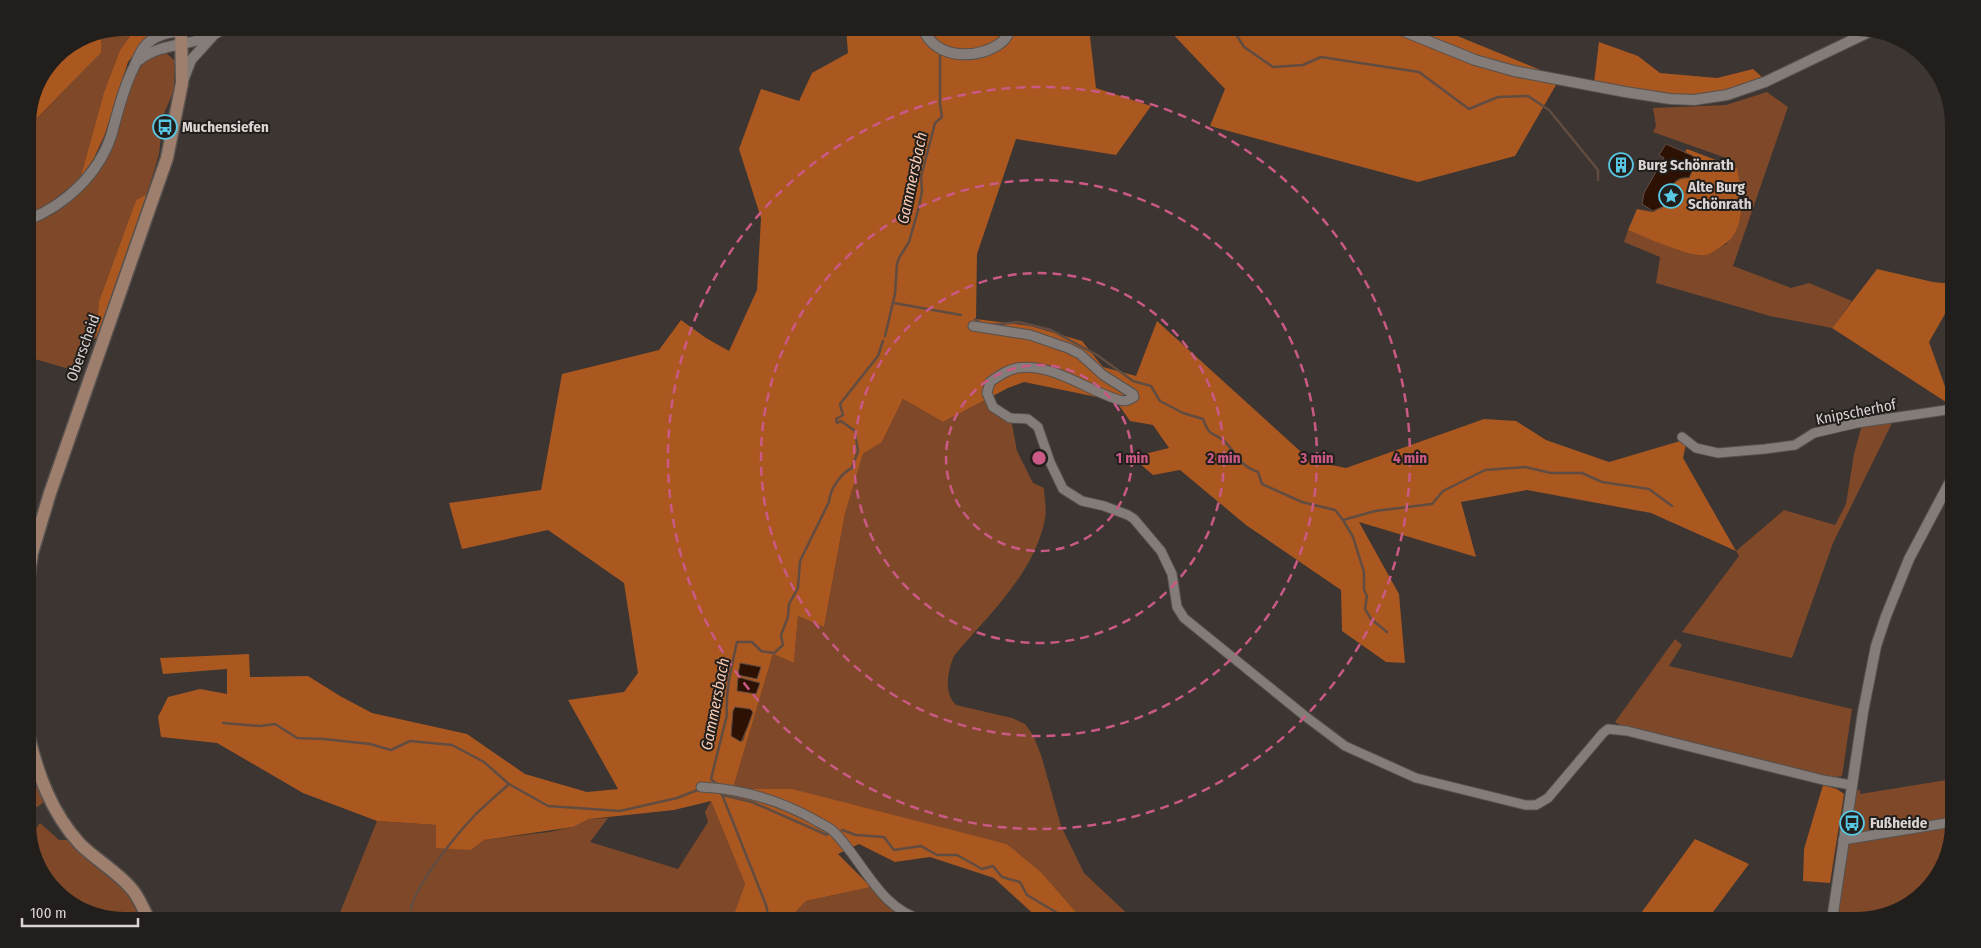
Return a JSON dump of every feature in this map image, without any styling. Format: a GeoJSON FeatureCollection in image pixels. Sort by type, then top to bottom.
{"type":"FeatureCollection","features":[{"type":"Feature","properties":{"kind":"main road","name":"Oberscheid"},"geometry":{"type":"LineString","coordinates":[[36,540],[50,493],[167,158],[182,83],[182,36]]}},
{"type":"Feature","properties":{"kind":"main road"},"geometry":{"type":"LineString","coordinates":[[36,766],[53,808],[81,844],[130,886],[145,912]]}},
{"type":"Feature","properties":{"kind":"street"},"geometry":{"type":"LineString","coordinates":[[36,217],[65,199],[99,163],[110,138],[128,78],[141,51],[154,38],[168,36]]}},
{"type":"Feature","properties":{"kind":"street"},"geometry":{"type":"LineString","coordinates":[[136,62],[179,36]]}},
{"type":"Feature","properties":{"kind":"street"},"geometry":{"type":"LineString","coordinates":[[182,83],[191,60],[214,36]]}},
{"type":"Feature","properties":{"kind":"street"},"geometry":{"type":"LineString","coordinates":[[928,36],[938,47],[960,54],[972,54],[985,52],[1000,43],[1007,36]]}},
{"type":"Feature","properties":{"kind":"street"},"geometry":{"type":"LineString","coordinates":[[1416,36],[1475,60],[1514,71],[1625,92],[1670,99],[1694,100],[1727,96],[1765,82],[1860,36]]}},
{"type":"Feature","properties":{"kind":"street"},"geometry":{"type":"LineString","coordinates":[[973,326],[1030,335],[1068,348],[1080,354],[1102,374],[1133,394],[1134,397],[1128,401],[1120,401],[1080,383],[1033,368],[1011,370],[990,382],[987,393],[993,406],[1010,418],[1028,419],[1038,427],[1050,462],[1063,489],[1082,501],[1119,511],[1134,519],[1166,560],[1172,574],[1177,607],[1184,618],[1332,738],[1357,752],[1416,778],[1525,805],[1536,805],[1558,789],[1603,732],[1608,729],[1626,731],[1823,780],[1851,785]]}},
{"type":"Feature","properties":{"kind":"street","name":"Knipscherhof"},"geometry":{"type":"LineString","coordinates":[[1682,437],[1696,448],[1718,453],[1765,449],[1795,445],[1814,433],[1857,423],[1945,410]]}},
{"type":"Feature","properties":{"kind":"street"},"geometry":{"type":"LineString","coordinates":[[1833,912],[1867,686],[1886,616],[1909,559],[1945,491]]}},
{"type":"Feature","properties":{"kind":"street"},"geometry":{"type":"LineString","coordinates":[[701,787],[726,788],[775,801],[803,813],[832,830],[894,906],[906,912]]}},
{"type":"Feature","properties":{"kind":"street"},"geometry":{"type":"LineString","coordinates":[[1843,840],[1945,823]]}},
{"type":"Feature","properties":{"kind":"shaded area"},"geometry":{"type":"Polygon","coordinates":[[[130,36],[120,50],[104,92],[80,179],[42,209],[36,211],[36,119],[101,53],[101,40],[130,36]]]}},
{"type":"Feature","properties":{"kind":"shaded area"},"geometry":{"type":"Polygon","coordinates":[[[130,36],[149,36],[128,62],[105,134],[94,158],[80,179],[104,92],[120,50],[130,36]]]}},
{"type":"Feature","properties":{"kind":"shaded area"},"geometry":{"type":"Polygon","coordinates":[[[847,36],[1090,36],[1096,88],[1151,106],[1116,155],[1016,139],[977,254],[976,319],[1031,326],[1082,341],[1103,367],[1136,376],[1157,321],[1311,461],[1346,468],[1484,419],[1516,421],[1546,440],[1609,462],[1687,439],[1683,458],[1736,551],[1651,513],[1527,490],[1461,502],[1476,557],[1359,522],[1399,594],[1405,663],[1386,662],[1342,631],[1341,590],[1246,525],[1180,470],[1153,475],[1132,457],[1169,448],[1153,425],[1130,421],[1116,401],[1024,382],[1008,388],[943,422],[903,399],[882,442],[863,454],[845,514],[824,627],[798,616],[794,663],[773,654],[734,785],[745,789],[792,789],[1007,844],[1041,872],[1076,912],[1031,912],[994,878],[930,857],[895,862],[859,844],[838,854],[871,887],[806,901],[796,912],[735,912],[745,884],[711,801],[674,810],[589,819],[573,827],[484,840],[471,850],[436,848],[436,825],[377,821],[303,793],[217,743],[161,737],[158,717],[168,697],[200,689],[227,694],[227,669],[163,674],[160,658],[249,654],[250,677],[308,676],[372,713],[467,734],[525,774],[587,792],[618,789],[568,700],[624,692],[638,673],[624,583],[548,530],[462,549],[449,503],[541,490],[562,374],[659,350],[681,320],[706,338],[729,351],[757,290],[761,218],[739,149],[761,89],[799,101],[812,73],[848,53],[847,36]],[[735,707],[733,711],[731,730],[743,741],[752,712],[750,709],[735,707]]]}},
{"type":"Feature","properties":{"kind":"shaded area"},"geometry":{"type":"Polygon","coordinates":[[[1175,36],[1458,36],[1560,78],[1515,156],[1418,182],[1210,126],[1225,89],[1175,36]]]}},
{"type":"Feature","properties":{"kind":"shaded area"},"geometry":{"type":"Polygon","coordinates":[[[101,40],[101,53],[36,119],[43,90],[51,75],[62,62],[75,51],[101,40]]]}},
{"type":"Feature","properties":{"kind":"shaded area"},"geometry":{"type":"Polygon","coordinates":[[[1599,42],[1638,56],[1660,73],[1717,78],[1753,69],[1763,78],[1718,94],[1675,97],[1594,83],[1599,42]]]}},
{"type":"Feature","properties":{"kind":"shaded area"},"geometry":{"type":"Polygon","coordinates":[[[165,52],[175,61],[174,90],[163,116],[159,154],[147,194],[136,200],[99,301],[96,338],[90,341],[76,371],[36,359],[36,223],[54,214],[78,195],[97,172],[112,147],[137,73],[143,63],[156,54],[165,52]]]}},
{"type":"Feature","properties":{"kind":"shaded area"},"geometry":{"type":"Polygon","coordinates":[[[1767,92],[1788,107],[1733,266],[1791,288],[1809,283],[1852,301],[1832,328],[1770,316],[1656,283],[1660,257],[1624,242],[1628,230],[1680,251],[1705,255],[1727,244],[1737,168],[1729,159],[1653,132],[1656,126],[1653,108],[1726,105],[1767,92]]]}},
{"type":"Feature","properties":{"kind":"shaded area"},"geometry":{"type":"Polygon","coordinates":[[[1666,144],[1693,156],[1695,165],[1689,178],[1678,179],[1675,182],[1664,206],[1653,211],[1642,204],[1644,193],[1664,158],[1659,155],[1666,144]]]}},
{"type":"Feature","properties":{"kind":"shaded area"},"geometry":{"type":"Polygon","coordinates":[[[1687,149],[1737,168],[1741,202],[1739,223],[1735,233],[1728,241],[1707,255],[1698,255],[1678,250],[1628,230],[1637,209],[1653,212],[1665,206],[1672,186],[1678,180],[1689,178],[1695,165],[1693,156],[1685,152],[1687,149]]]}},
{"type":"Feature","properties":{"kind":"shaded area"},"geometry":{"type":"Polygon","coordinates":[[[147,194],[101,337],[96,338],[99,301],[136,200],[147,194]]]}},
{"type":"Feature","properties":{"kind":"shaded area"},"geometry":{"type":"Polygon","coordinates":[[[1877,269],[1945,283],[1945,314],[1929,342],[1945,387],[1945,401],[1832,328],[1877,269]]]}},
{"type":"Feature","properties":{"kind":"shaded area"},"geometry":{"type":"Polygon","coordinates":[[[989,398],[1011,419],[1017,451],[1033,483],[1044,488],[1046,507],[1046,515],[1039,539],[1021,575],[995,609],[954,656],[948,681],[949,694],[956,705],[1012,718],[1025,724],[1033,735],[1041,755],[1061,826],[1084,873],[1125,912],[1076,912],[1041,872],[1007,844],[913,821],[745,789],[734,785],[773,654],[794,663],[798,616],[824,627],[845,514],[863,454],[882,442],[903,399],[943,422],[989,398]]]}},
{"type":"Feature","properties":{"kind":"shaded area"},"geometry":{"type":"Polygon","coordinates":[[[1894,419],[1833,543],[1792,658],[1682,632],[1739,556],[1736,551],[1784,510],[1835,525],[1846,504],[1854,454],[1862,425],[1894,419]]]}},
{"type":"Feature","properties":{"kind":"shaded area"},"geometry":{"type":"Polygon","coordinates":[[[1675,639],[1682,645],[1669,666],[1852,709],[1842,776],[1831,778],[1628,729],[1615,722],[1675,639]]]}},
{"type":"Feature","properties":{"kind":"shaded area"},"geometry":{"type":"Polygon","coordinates":[[[740,663],[761,667],[757,679],[738,675],[740,663]]]}},
{"type":"Feature","properties":{"kind":"shaded area"},"geometry":{"type":"Polygon","coordinates":[[[738,677],[760,683],[756,694],[737,691],[738,677]]]}},
{"type":"Feature","properties":{"kind":"shaded area"},"geometry":{"type":"Polygon","coordinates":[[[735,707],[750,709],[753,712],[741,742],[731,736],[735,707]]]}},
{"type":"Feature","properties":{"kind":"shaded area"},"geometry":{"type":"Polygon","coordinates":[[[36,779],[45,801],[36,807],[36,779]]]}},
{"type":"Feature","properties":{"kind":"shaded area"},"geometry":{"type":"Polygon","coordinates":[[[1945,780],[1945,820],[1848,837],[1853,791],[1860,790],[1860,794],[1945,780]]]}},
{"type":"Feature","properties":{"kind":"shaded area"},"geometry":{"type":"Polygon","coordinates":[[[1823,785],[1837,789],[1844,794],[1830,883],[1803,881],[1804,849],[1823,785]]]}},
{"type":"Feature","properties":{"kind":"shaded area"},"geometry":{"type":"Polygon","coordinates":[[[711,801],[745,884],[735,912],[340,912],[377,821],[436,825],[471,850],[483,840],[549,832],[573,827],[589,819],[608,818],[590,842],[678,869],[708,822],[705,812],[711,801]]]}},
{"type":"Feature","properties":{"kind":"shaded area"},"geometry":{"type":"Polygon","coordinates":[[[40,823],[59,840],[70,840],[107,876],[128,893],[137,912],[107,910],[96,907],[85,903],[66,890],[45,863],[36,828],[40,823]]]}},
{"type":"Feature","properties":{"kind":"shaded area"},"geometry":{"type":"Polygon","coordinates":[[[1945,825],[1942,847],[1936,863],[1915,890],[1906,897],[1880,909],[1837,912],[1847,845],[1854,841],[1945,825]]]}},
{"type":"Feature","properties":{"kind":"shaded area"},"geometry":{"type":"Polygon","coordinates":[[[1695,839],[1749,864],[1713,912],[1642,912],[1695,839]]]}},
{"type":"Feature","properties":{"kind":"shaded area"},"geometry":{"type":"Polygon","coordinates":[[[871,887],[897,912],[796,912],[806,901],[871,887]]]}},
{"type":"Feature","properties":{"kind":"waterway"},"geometry":{"type":"LineString","coordinates":[[1237,36],[1244,47],[1273,67],[1303,65],[1321,57],[1419,72],[1469,109],[1498,97],[1528,96],[1549,110],[1598,170],[1598,180]]}},
{"type":"Feature","properties":{"kind":"waterway","name":"Gammersbach"},"geometry":{"type":"LineString","coordinates":[[885,336],[895,294],[897,264],[909,242],[919,207],[922,191],[921,177],[935,123],[942,117],[940,104],[940,52]]}},
{"type":"Feature","properties":{"kind":"waterway"},"geometry":{"type":"LineString","coordinates":[[894,303],[961,315]]}},
{"type":"Feature","properties":{"kind":"waterway"},"geometry":{"type":"LineString","coordinates":[[975,319],[983,325]]}},
{"type":"Feature","properties":{"kind":"waterway"},"geometry":{"type":"LineString","coordinates":[[991,325],[1019,322],[1051,330],[1097,355],[1133,381],[1151,386],[1160,401],[1183,413],[1203,419],[1210,432],[1224,441],[1246,466],[1258,472],[1262,484],[1302,502],[1335,510],[1343,520],[1375,511],[1432,504],[1443,491],[1485,470],[1525,467],[1551,473],[1582,473],[1602,482],[1649,489],[1672,506]]}},
{"type":"Feature","properties":{"kind":"waterway","name":"Gammersbach"},"geometry":{"type":"LineString","coordinates":[[719,786],[711,779],[727,715],[728,687],[737,642],[752,642],[761,651],[774,653],[783,645],[781,635],[788,617],[789,604],[798,588],[800,561],[829,502],[834,487],[840,478],[852,468],[858,451],[855,431],[841,421],[837,423],[836,419],[843,415],[840,404],[878,356],[883,341]]}},
{"type":"Feature","properties":{"kind":"waterway"},"geometry":{"type":"LineString","coordinates":[[1343,520],[1353,537],[1364,572],[1364,590],[1367,596],[1365,609],[1371,619],[1387,632]]}},
{"type":"Feature","properties":{"kind":"waterway"},"geometry":{"type":"LineString","coordinates":[[223,723],[260,726],[275,724],[297,738],[370,744],[391,750],[410,741],[452,745],[484,762],[509,784],[548,806],[620,811],[677,798],[700,789]]}},
{"type":"Feature","properties":{"kind":"waterway"},"geometry":{"type":"LineString","coordinates":[[411,910],[414,900],[428,874],[458,834],[475,815],[509,784]]}},
{"type":"Feature","properties":{"kind":"waterway","name":"Gammersbach"},"geometry":{"type":"LineString","coordinates":[[721,792],[767,912]]}},
{"type":"Feature","properties":{"kind":"waterway"},"geometry":{"type":"LineString","coordinates":[[722,795],[752,802],[827,835]]}},
{"type":"Feature","properties":{"kind":"waterway"},"geometry":{"type":"LineString","coordinates":[[842,830],[856,835],[884,837],[894,850],[921,846],[937,855],[957,855],[982,869],[993,866],[1002,877],[1020,882],[1027,895],[1056,912]]}},
{"type":"Feature","properties":{"kind":"place","name":"Muchensiefen"},"geometry":{"type":"Point","coordinates":[165,127]}},
{"type":"Feature","properties":{"kind":"place","name":"Burg Schönrath"},"geometry":{"type":"Point","coordinates":[1621,165]}},
{"type":"Feature","properties":{"kind":"place","name":"Alte Burg Schönrath"},"geometry":{"type":"Point","coordinates":[1671,196]}},
{"type":"Feature","properties":{"kind":"place","name":"Fußheide"},"geometry":{"type":"Point","coordinates":[1852,823]}}]}
